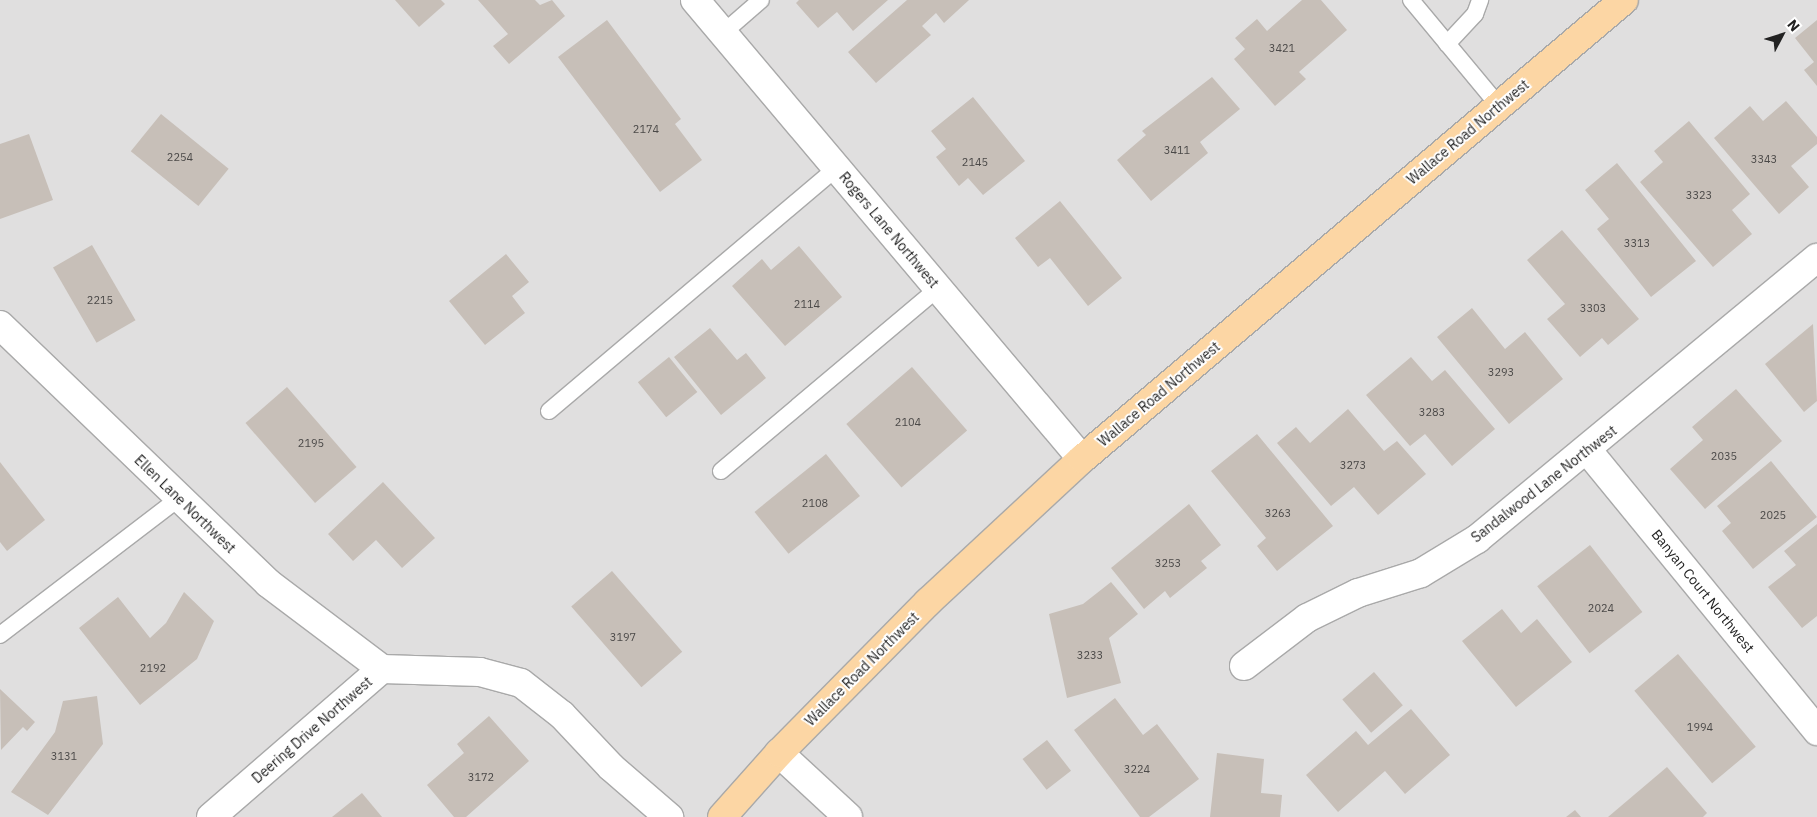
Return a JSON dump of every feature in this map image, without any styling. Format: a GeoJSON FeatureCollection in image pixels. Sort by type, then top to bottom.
{"type":"FeatureCollection","features":[{"type":"Feature","properties":{"kind":"main road","name":"Wallace Road Northwest"},"geometry":{"type":"LineString","coordinates":[[722,817],[778,753],[928,602],[1082,459],[1624,0]]}},
{"type":"Feature","properties":{"kind":"street","name":"Rogers Lane Northwest"},"geometry":{"type":"LineString","coordinates":[[695,0],[1082,459]]}},
{"type":"Feature","properties":{"kind":"street","name":"Sandalwood Lane Northwest"},"geometry":{"type":"LineString","coordinates":[[1244,666],[1307,618],[1358,593],[1421,573],[1477,539],[1588,451],[1817,258]]}},
{"type":"Feature","properties":{"kind":"street","name":"Ellen Lane Northwest"},"geometry":{"type":"LineString","coordinates":[[0,325],[268,583],[382,669]]}},
{"type":"Feature","properties":{"kind":"street","name":"Banyan Court Northwest"},"geometry":{"type":"LineString","coordinates":[[1588,451],[1817,731]]}},
{"type":"Feature","properties":{"kind":"street","name":"Deering Drive Northwest"},"geometry":{"type":"LineString","coordinates":[[211,817],[382,669],[480,672],[521,683],[562,714],[611,767],[669,817]]}},
{"type":"Feature","properties":{"kind":"street"},"geometry":{"type":"LineString","coordinates":[[778,753],[848,817]]}},
{"type":"Feature","properties":{"kind":"lane"},"geometry":{"type":"LineString","coordinates":[[723,33],[761,0]]}},
{"type":"Feature","properties":{"kind":"lane"},"geometry":{"type":"LineString","coordinates":[[1411,0],[1499,106]]}},
{"type":"Feature","properties":{"kind":"lane"},"geometry":{"type":"LineString","coordinates":[[1447,44],[1475,14],[1480,0]]}},
{"type":"Feature","properties":{"kind":"lane"},"geometry":{"type":"LineString","coordinates":[[549,411],[837,168]]}},
{"type":"Feature","properties":{"kind":"lane"},"geometry":{"type":"LineString","coordinates":[[721,471],[938,288]]}},
{"type":"Feature","properties":{"kind":"lane"},"geometry":{"type":"LineString","coordinates":[[0,635],[179,498]]}},
{"type":"Feature","properties":{"kind":"shaded area"},"geometry":{"type":"Polygon","coordinates":[[[0,0],[1817,0],[1817,817],[0,817],[0,0]]]}},
{"type":"Feature","properties":{"kind":"building"},"geometry":{"type":"Polygon","coordinates":[[[395,0],[441,0],[445,4],[419,27],[395,0]]]}},
{"type":"Feature","properties":{"kind":"building"},"geometry":{"type":"Polygon","coordinates":[[[478,0],[535,0],[540,5],[552,0],[565,16],[509,64],[493,46],[508,34],[478,0]]]}},
{"type":"Feature","properties":{"kind":"building"},"geometry":{"type":"Polygon","coordinates":[[[799,0],[888,0],[853,31],[837,12],[818,28],[796,3],[799,0]]]}},
{"type":"Feature","properties":{"kind":"building"},"geometry":{"type":"Polygon","coordinates":[[[907,0],[969,0],[944,23],[936,13],[922,26],[931,35],[876,83],[848,52],[907,0]]]}},
{"type":"Feature","properties":{"kind":"building"},"geometry":{"type":"Polygon","coordinates":[[[1302,0],[1321,0],[1347,30],[1299,72],[1306,79],[1275,106],[1234,59],[1245,49],[1235,38],[1257,19],[1267,31],[1302,0]]]}},
{"type":"Feature","properties":{"kind":"building"},"geometry":{"type":"Polygon","coordinates":[[[607,20],[681,119],[675,124],[702,160],[660,192],[558,57],[607,20]]]}},
{"type":"Feature","properties":{"kind":"building"},"geometry":{"type":"Polygon","coordinates":[[[1817,20],[1817,86],[1804,70],[1814,62],[1795,38],[1817,20]]]}},
{"type":"Feature","properties":{"kind":"building"},"geometry":{"type":"Polygon","coordinates":[[[1212,77],[1240,109],[1200,142],[1208,153],[1151,201],[1117,160],[1146,135],[1142,131],[1212,77]]]}},
{"type":"Feature","properties":{"kind":"building"},"geometry":{"type":"Polygon","coordinates":[[[973,97],[1025,161],[983,195],[968,178],[959,186],[936,157],[946,149],[931,131],[973,97]]]}},
{"type":"Feature","properties":{"kind":"building"},"geometry":{"type":"Polygon","coordinates":[[[1786,101],[1817,137],[1817,144],[1791,166],[1809,187],[1779,214],[1714,138],[1750,106],[1763,121],[1786,101]]]}},
{"type":"Feature","properties":{"kind":"building"},"geometry":{"type":"Polygon","coordinates":[[[161,114],[229,169],[198,206],[131,151],[161,114]]]}},
{"type":"Feature","properties":{"kind":"building"},"geometry":{"type":"Polygon","coordinates":[[[1689,121],[1750,194],[1732,210],[1752,234],[1713,267],[1640,182],[1663,162],[1654,151],[1689,121]]]}},
{"type":"Feature","properties":{"kind":"building"},"geometry":{"type":"Polygon","coordinates":[[[29,134],[53,200],[0,219],[0,144],[29,134]]]}},
{"type":"Feature","properties":{"kind":"building"},"geometry":{"type":"Polygon","coordinates":[[[1617,163],[1696,261],[1651,297],[1597,229],[1609,219],[1585,190],[1617,163]]]}},
{"type":"Feature","properties":{"kind":"building"},"geometry":{"type":"Polygon","coordinates":[[[1060,201],[1122,278],[1088,306],[1050,258],[1038,267],[1015,238],[1060,201]]]}},
{"type":"Feature","properties":{"kind":"building"},"geometry":{"type":"Polygon","coordinates":[[[1562,230],[1639,319],[1608,345],[1602,338],[1580,357],[1547,319],[1565,304],[1527,260],[1562,230]]]}},
{"type":"Feature","properties":{"kind":"building"},"geometry":{"type":"Polygon","coordinates":[[[92,245],[136,320],[97,343],[53,268],[92,245]]]}},
{"type":"Feature","properties":{"kind":"building"},"geometry":{"type":"Polygon","coordinates":[[[799,246],[842,297],[785,346],[732,286],[762,259],[771,270],[799,246]]]}},
{"type":"Feature","properties":{"kind":"building"},"geometry":{"type":"Polygon","coordinates":[[[506,254],[529,282],[512,296],[525,313],[485,345],[449,301],[506,254]]]}},
{"type":"Feature","properties":{"kind":"building"},"geometry":{"type":"Polygon","coordinates":[[[1472,308],[1505,349],[1525,332],[1563,379],[1509,424],[1437,337],[1472,308]]]}},
{"type":"Feature","properties":{"kind":"building"},"geometry":{"type":"Polygon","coordinates":[[[1813,324],[1817,401],[1804,412],[1765,364],[1813,324]]]}},
{"type":"Feature","properties":{"kind":"building"},"geometry":{"type":"Polygon","coordinates":[[[710,328],[737,360],[746,353],[766,378],[721,415],[674,357],[710,328]]]}},
{"type":"Feature","properties":{"kind":"building"},"geometry":{"type":"Polygon","coordinates":[[[669,357],[697,392],[666,417],[638,382],[669,357]]]}},
{"type":"Feature","properties":{"kind":"building"},"geometry":{"type":"Polygon","coordinates":[[[1411,357],[1432,381],[1445,370],[1495,429],[1452,466],[1425,434],[1410,446],[1366,395],[1411,357]]]}},
{"type":"Feature","properties":{"kind":"building"},"geometry":{"type":"Polygon","coordinates":[[[912,367],[967,430],[901,487],[846,424],[912,367]]]}},
{"type":"Feature","properties":{"kind":"building"},"geometry":{"type":"Polygon","coordinates":[[[287,387],[357,467],[315,503],[245,423],[287,387]]]}},
{"type":"Feature","properties":{"kind":"building"},"geometry":{"type":"Polygon","coordinates":[[[1736,389],[1782,441],[1705,509],[1670,469],[1703,440],[1692,427],[1736,389]]]}},
{"type":"Feature","properties":{"kind":"building"},"geometry":{"type":"Polygon","coordinates":[[[1348,409],[1384,451],[1397,441],[1426,474],[1378,515],[1354,487],[1331,506],[1277,443],[1296,427],[1310,443],[1348,409]]]}},
{"type":"Feature","properties":{"kind":"building"},"geometry":{"type":"Polygon","coordinates":[[[1257,434],[1333,526],[1277,571],[1257,546],[1266,538],[1211,471],[1257,434]]]}},
{"type":"Feature","properties":{"kind":"building"},"geometry":{"type":"Polygon","coordinates":[[[826,454],[860,496],[788,554],[755,512],[826,454]]]}},
{"type":"Feature","properties":{"kind":"building"},"geometry":{"type":"Polygon","coordinates":[[[1771,461],[1817,517],[1753,569],[1722,531],[1731,523],[1717,506],[1771,461]]]}},
{"type":"Feature","properties":{"kind":"building"},"geometry":{"type":"Polygon","coordinates":[[[0,462],[45,520],[7,551],[0,542],[0,462]]]}},
{"type":"Feature","properties":{"kind":"building"},"geometry":{"type":"Polygon","coordinates":[[[383,482],[435,538],[402,568],[376,540],[353,561],[328,534],[383,482]]]}},
{"type":"Feature","properties":{"kind":"building"},"geometry":{"type":"Polygon","coordinates":[[[1189,504],[1221,545],[1201,561],[1207,568],[1170,598],[1165,591],[1144,609],[1111,568],[1189,504]]]}},
{"type":"Feature","properties":{"kind":"building"},"geometry":{"type":"Polygon","coordinates":[[[1817,524],[1817,616],[1802,628],[1768,587],[1796,565],[1784,551],[1817,524]]]}},
{"type":"Feature","properties":{"kind":"building"},"geometry":{"type":"Polygon","coordinates":[[[1590,545],[1642,612],[1590,653],[1537,586],[1590,545]]]}},
{"type":"Feature","properties":{"kind":"building"},"geometry":{"type":"Polygon","coordinates":[[[612,571],[682,652],[641,687],[571,606],[612,571]]]}},
{"type":"Feature","properties":{"kind":"building"},"geometry":{"type":"Polygon","coordinates":[[[1111,582],[1138,614],[1109,638],[1121,683],[1067,698],[1049,614],[1083,604],[1111,582]]]}},
{"type":"Feature","properties":{"kind":"building"},"geometry":{"type":"Polygon","coordinates":[[[184,592],[214,621],[197,659],[140,705],[79,628],[118,597],[150,638],[166,623],[184,592]]]}},
{"type":"Feature","properties":{"kind":"building"},"geometry":{"type":"Polygon","coordinates":[[[1502,609],[1521,633],[1537,619],[1572,662],[1516,707],[1462,641],[1502,609]]]}},
{"type":"Feature","properties":{"kind":"building"},"geometry":{"type":"Polygon","coordinates":[[[1678,654],[1756,747],[1712,783],[1634,691],[1678,654]]]}},
{"type":"Feature","properties":{"kind":"building"},"geometry":{"type":"Polygon","coordinates":[[[1374,672],[1403,705],[1371,733],[1342,700],[1374,672]]]}},
{"type":"Feature","properties":{"kind":"building"},"geometry":{"type":"Polygon","coordinates":[[[0,689],[35,722],[27,731],[23,727],[1,750],[0,689]]]}},
{"type":"Feature","properties":{"kind":"building"},"geometry":{"type":"Polygon","coordinates":[[[97,696],[103,744],[48,815],[11,792],[55,732],[63,701],[97,696]]]}},
{"type":"Feature","properties":{"kind":"building"},"geometry":{"type":"Polygon","coordinates":[[[1115,698],[1143,735],[1157,724],[1199,779],[1149,817],[1140,817],[1074,730],[1115,698]]]}},
{"type":"Feature","properties":{"kind":"building"},"geometry":{"type":"Polygon","coordinates":[[[1411,709],[1450,755],[1405,794],[1385,771],[1338,812],[1306,775],[1356,731],[1368,745],[1411,709]]]}},
{"type":"Feature","properties":{"kind":"building"},"geometry":{"type":"Polygon","coordinates":[[[489,716],[529,761],[466,817],[454,817],[427,785],[464,753],[457,744],[489,716]]]}},
{"type":"Feature","properties":{"kind":"building"},"geometry":{"type":"Polygon","coordinates":[[[1047,740],[1071,771],[1047,790],[1023,759],[1047,740]]]}},
{"type":"Feature","properties":{"kind":"building"},"geometry":{"type":"Polygon","coordinates":[[[1217,753],[1264,759],[1261,793],[1282,795],[1280,817],[1210,817],[1217,753]]]}},
{"type":"Feature","properties":{"kind":"building"},"geometry":{"type":"Polygon","coordinates":[[[1667,767],[1707,813],[1703,817],[1608,817],[1667,767]]]}},
{"type":"Feature","properties":{"kind":"building"},"geometry":{"type":"Polygon","coordinates":[[[362,793],[382,817],[332,817],[362,793]]]}},
{"type":"Feature","properties":{"kind":"building"},"geometry":{"type":"Polygon","coordinates":[[[1575,810],[1581,817],[1566,817],[1575,810]]]}}]}
